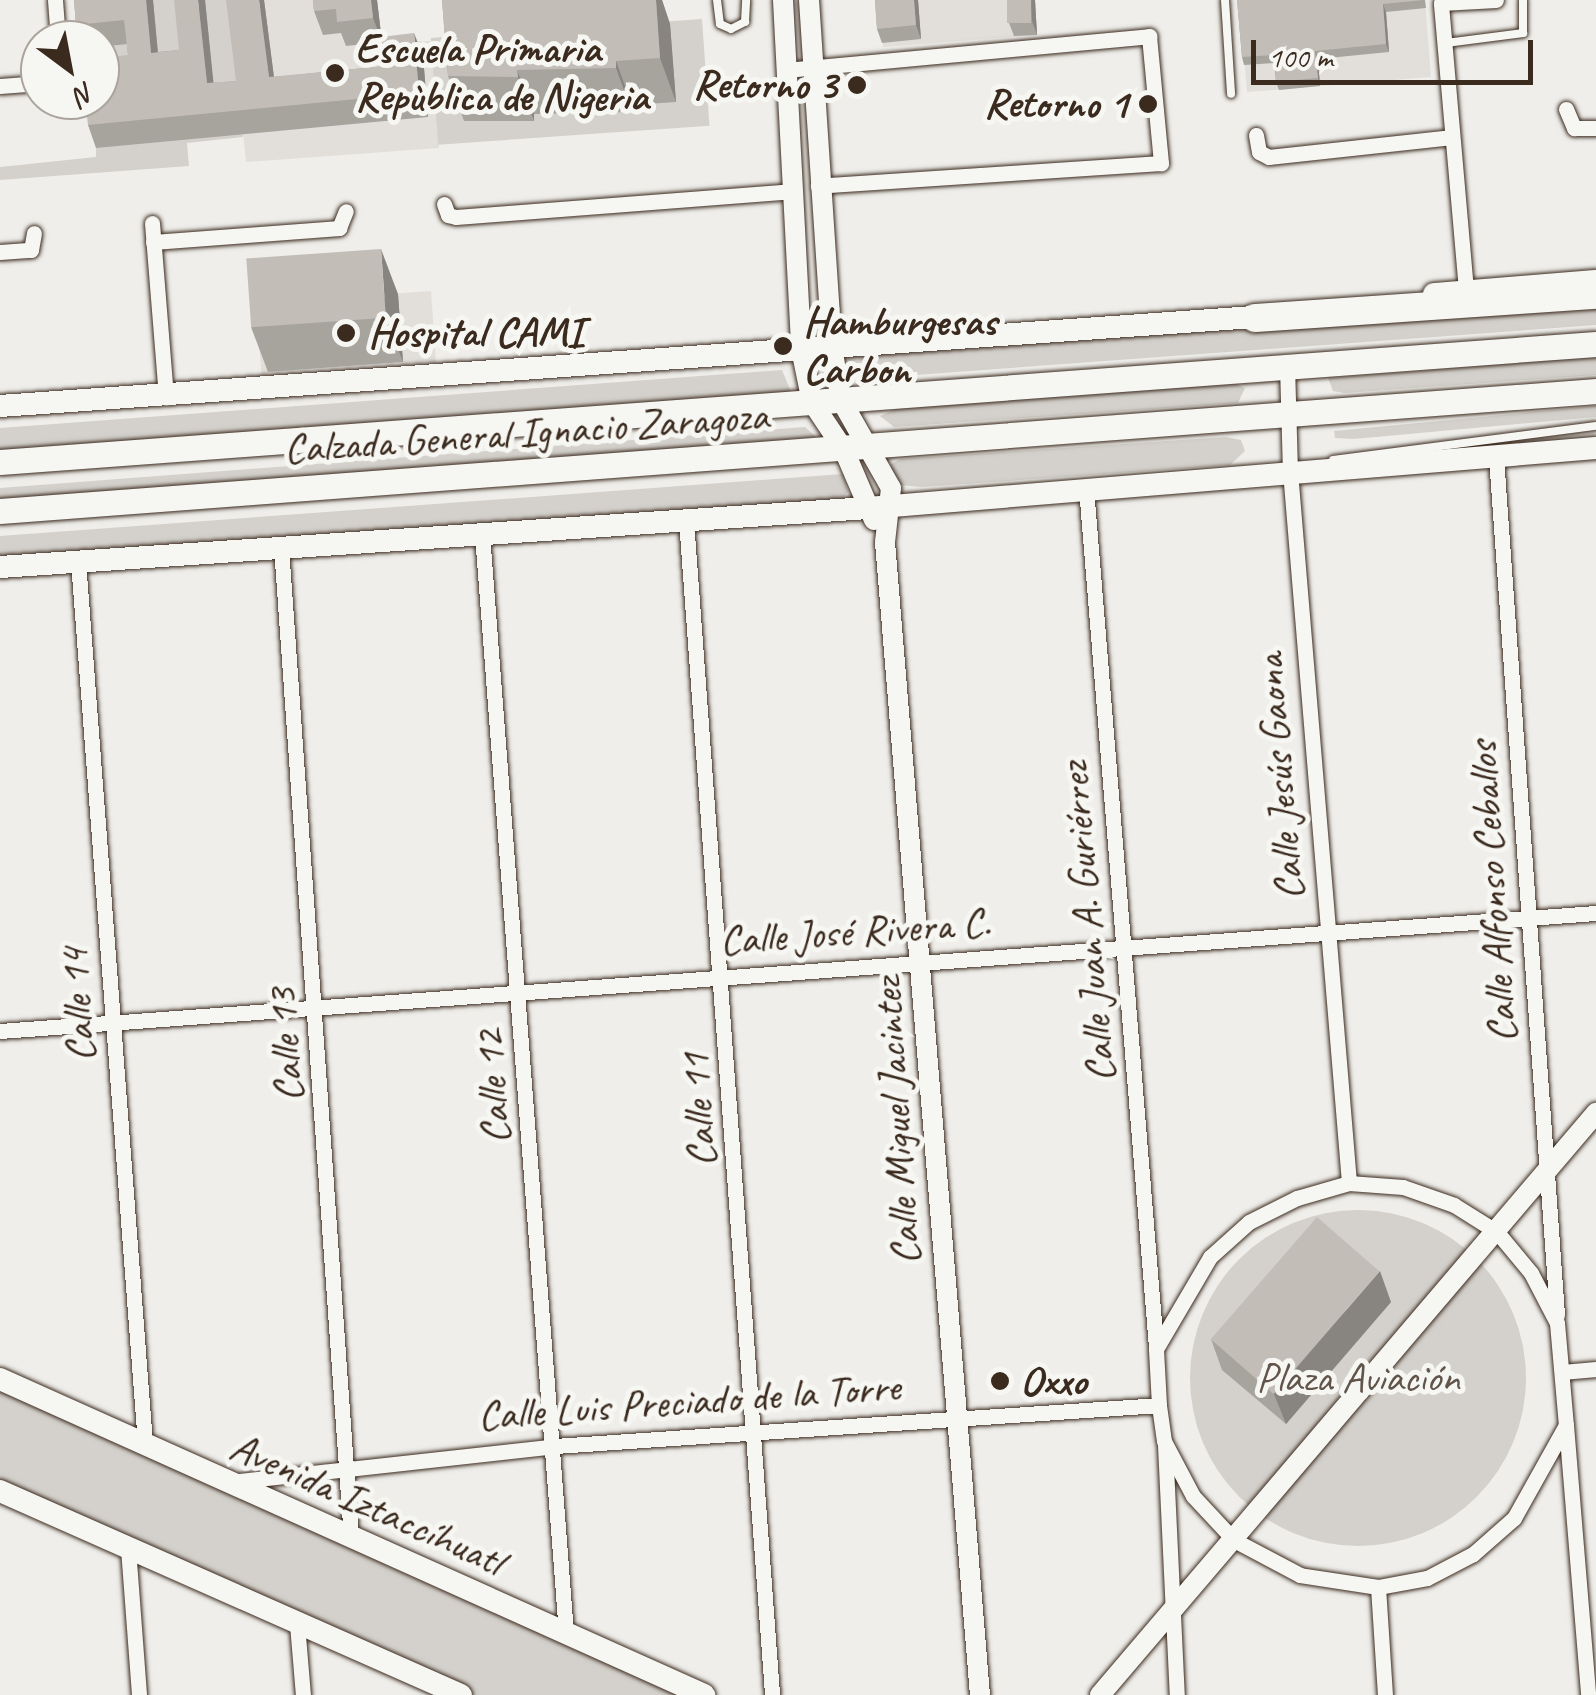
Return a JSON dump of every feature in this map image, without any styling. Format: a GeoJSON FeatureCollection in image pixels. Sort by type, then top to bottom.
{"type":"FeatureCollection","features":[{"type":"Feature","properties":{"kind":"highway"},"geometry":{"type":"LineString","coordinates":[[1255,318],[1596,295]]}},
{"type":"Feature","properties":{"kind":"main road"},"geometry":{"type":"LineString","coordinates":[[0,406],[1255,318],[1466,290],[1596,281]]}},
{"type":"Feature","properties":{"kind":"main road","name":"Calzada General Ignacio Zaragoza"},"geometry":{"type":"LineString","coordinates":[[0,462],[1596,344]]}},
{"type":"Feature","properties":{"kind":"main road","name":"Calzada General Ignacio Zaragoza"},"geometry":{"type":"LineString","coordinates":[[0,511],[1596,391]]}},
{"type":"Feature","properties":{"kind":"main road"},"geometry":{"type":"LineString","coordinates":[[0,566],[868,508],[1596,448]]}},
{"type":"Feature","properties":{"kind":"main road","name":"Avenida Iztaccíhuatl"},"geometry":{"type":"LineString","coordinates":[[0,1379],[704,1695]]}},
{"type":"Feature","properties":{"kind":"main road"},"geometry":{"type":"LineString","coordinates":[[0,1491],[461,1695]]}},
{"type":"Feature","properties":{"kind":"street"},"geometry":{"type":"LineString","coordinates":[[783,0],[801,350],[812,402]]}},
{"type":"Feature","properties":{"kind":"street"},"geometry":{"type":"LineString","coordinates":[[808,0],[818,186],[832,347],[841,400]]}},
{"type":"Feature","properties":{"kind":"street"},"geometry":{"type":"LineString","coordinates":[[1466,290],[1441,2],[1496,0]]}},
{"type":"Feature","properties":{"kind":"street"},"geometry":{"type":"LineString","coordinates":[[785,70],[1149,36],[1161,163],[818,186]]}},
{"type":"Feature","properties":{"kind":"street"},"geometry":{"type":"LineString","coordinates":[[1566,109],[1574,128],[1596,128]]}},
{"type":"Feature","properties":{"kind":"street"},"geometry":{"type":"LineString","coordinates":[[1256,135],[1259,152],[1269,156],[1452,137]]}},
{"type":"Feature","properties":{"kind":"street"},"geometry":{"type":"LineString","coordinates":[[444,204],[448,215],[456,216],[791,191]]}},
{"type":"Feature","properties":{"kind":"street"},"geometry":{"type":"LineString","coordinates":[[153,242],[339,228],[346,211]]}},
{"type":"Feature","properties":{"kind":"street"},"geometry":{"type":"LineString","coordinates":[[152,223],[166,397]]}},
{"type":"Feature","properties":{"kind":"street"},"geometry":{"type":"LineString","coordinates":[[0,252],[30,250],[34,232]]}},
{"type":"Feature","properties":{"kind":"street","name":"Calle Jesús Gaona"},"geometry":{"type":"LineString","coordinates":[[1287,364],[1290,471],[1349,1183]]}},
{"type":"Feature","properties":{"kind":"street","name":"Calle Miguel Jacintez"},"geometry":{"type":"LineString","coordinates":[[841,400],[892,488],[885,542],[924,962],[980,1695]]}},
{"type":"Feature","properties":{"kind":"street","name":"Calle Miguel Jacintez"},"geometry":{"type":"LineString","coordinates":[[812,402],[844,450],[885,542]]}},
{"type":"Feature","properties":{"kind":"street","name":"Calle Alfonso Ceballos"},"geometry":{"type":"LineString","coordinates":[[1496,456],[1566,1425]]}},
{"type":"Feature","properties":{"kind":"street","name":"Calle Juan A. Guriérrez"},"geometry":{"type":"LineString","coordinates":[[1086,488],[1164,1441]]}},
{"type":"Feature","properties":{"kind":"street","name":"Calle 11"},"geometry":{"type":"LineString","coordinates":[[686,520],[758,1431],[772,1695]]}},
{"type":"Feature","properties":{"kind":"street","name":"Calle 12"},"geometry":{"type":"LineString","coordinates":[[482,534],[522,991],[566,1634]]}},
{"type":"Feature","properties":{"kind":"street","name":"Calle 13"},"geometry":{"type":"LineString","coordinates":[[281,548],[318,1006],[350,1465],[351,1539]]}},
{"type":"Feature","properties":{"kind":"street","name":"Calle 14"},"geometry":{"type":"LineString","coordinates":[[78,561],[145,1444]]}},
{"type":"Feature","properties":{"kind":"street","name":"Calle José Rivera C."},"geometry":{"type":"LineString","coordinates":[[0,1031],[1596,913]]}},
{"type":"Feature","properties":{"kind":"street"},"geometry":{"type":"LineString","coordinates":[[1100,1695],[1596,1113]]}},
{"type":"Feature","properties":{"kind":"street"},"geometry":{"type":"LineString","coordinates":[[1156,1349],[1210,1257],[1249,1222],[1297,1198],[1349,1183],[1403,1187],[1454,1205],[1497,1232],[1532,1273],[1557,1323]]}},
{"type":"Feature","properties":{"kind":"street"},"geometry":{"type":"LineString","coordinates":[[1562,1372],[1596,1369]]}},
{"type":"Feature","properties":{"kind":"street","name":"Calle Luis Preciado de la Torre"},"geometry":{"type":"LineString","coordinates":[[227,1482],[350,1465],[555,1446],[1159,1405]]}},
{"type":"Feature","properties":{"kind":"street"},"geometry":{"type":"LineString","coordinates":[[1164,1441],[1192,1496],[1234,1540],[1300,1575],[1378,1587],[1427,1578],[1473,1554],[1514,1518],[1566,1425]]}},
{"type":"Feature","properties":{"kind":"street"},"geometry":{"type":"LineString","coordinates":[[1566,1425],[1588,1695]]}},
{"type":"Feature","properties":{"kind":"street"},"geometry":{"type":"LineString","coordinates":[[1164,1441],[1170,1614],[1178,1695]]}},
{"type":"Feature","properties":{"kind":"street"},"geometry":{"type":"LineString","coordinates":[[128,1548],[139,1695]]}},
{"type":"Feature","properties":{"kind":"street"},"geometry":{"type":"LineString","coordinates":[[1378,1587],[1385,1695]]}},
{"type":"Feature","properties":{"kind":"street"},"geometry":{"type":"LineString","coordinates":[[297,1624],[303,1695]]}},
{"type":"Feature","properties":{"kind":"lane"},"geometry":{"type":"LineString","coordinates":[[717,0],[720,24],[731,28],[745,22],[746,0]]}},
{"type":"Feature","properties":{"kind":"lane"},"geometry":{"type":"LineString","coordinates":[[1225,0],[1231,94]]}},
{"type":"Feature","properties":{"kind":"lane"},"geometry":{"type":"LineString","coordinates":[[1446,44],[1524,34],[1523,0]]}},
{"type":"Feature","properties":{"kind":"lane"},"geometry":{"type":"LineString","coordinates":[[1290,471],[1350,455],[1596,426]]}},
{"type":"Feature","properties":{"kind":"shaded area","name":"Escuela Primaria Repùblica de Nigeria"},"geometry":{"type":"Polygon","coordinates":[[[229,0],[377,0],[382,42],[431,41],[439,148],[246,162],[229,0]]]}},
{"type":"Feature","properties":{"kind":"shaded area"},"geometry":{"type":"Polygon","coordinates":[[[879,0],[1035,0],[1037,35],[883,47],[879,0]]]}},
{"type":"Feature","properties":{"kind":"shaded area"},"geometry":{"type":"Polygon","coordinates":[[[1239,0],[1425,0],[1431,77],[1247,92],[1239,0]]]}},
{"type":"Feature","properties":{"kind":"shaded area","name":"Hospital CAMI"},"geometry":{"type":"Polygon","coordinates":[[[431,291],[436,362],[261,374],[256,303],[431,291]]]}},
{"type":"Feature","properties":{"kind":"green space"},"geometry":{"type":"Polygon","coordinates":[[[104,0],[229,0],[243,137],[187,143],[189,166],[0,180],[0,167],[96,157],[96,148],[163,96],[120,87],[120,20],[106,20],[104,0]]]}},
{"type":"Feature","properties":{"kind":"green space"},"geometry":{"type":"Polygon","coordinates":[[[702,19],[709,126],[438,145],[431,38],[702,19]]]}},
{"type":"Feature","properties":{"kind":"green space"},"geometry":{"type":"Polygon","coordinates":[[[1596,298],[1596,325],[861,379],[854,377],[847,356],[1596,298]]]}},
{"type":"Feature","properties":{"kind":"green space"},"geometry":{"type":"Polygon","coordinates":[[[1596,357],[1596,375],[1344,393],[1333,391],[1328,378],[1596,357]]]}},
{"type":"Feature","properties":{"kind":"green space"},"geometry":{"type":"Polygon","coordinates":[[[782,370],[791,392],[0,461],[0,428],[782,370]]]}},
{"type":"Feature","properties":{"kind":"green space"},"geometry":{"type":"Polygon","coordinates":[[[1236,384],[1245,388],[1238,403],[894,427],[880,416],[898,408],[1236,384]]]}},
{"type":"Feature","properties":{"kind":"green space"},"geometry":{"type":"Polygon","coordinates":[[[1596,406],[1596,417],[1354,439],[1335,438],[1334,431],[1596,406]]]}},
{"type":"Feature","properties":{"kind":"green space"},"geometry":{"type":"Polygon","coordinates":[[[805,427],[816,437],[0,506],[0,488],[805,427]]]}},
{"type":"Feature","properties":{"kind":"green space"},"geometry":{"type":"Polygon","coordinates":[[[1226,437],[1241,440],[1245,451],[1230,465],[922,487],[899,485],[891,464],[901,459],[1226,437]]]}},
{"type":"Feature","properties":{"kind":"green space"},"geometry":{"type":"Polygon","coordinates":[[[843,474],[848,492],[842,499],[0,561],[0,536],[843,474]]]}},
{"type":"Feature","properties":{"kind":"green space","name":"Plaza Aviación"},"geometry":{"type":"Polygon","coordinates":[[[1358,1210],[1391,1213],[1422,1223],[1451,1238],[1477,1259],[1498,1285],[1513,1314],[1523,1345],[1523,1411],[1513,1442],[1498,1471],[1477,1497],[1451,1518],[1422,1533],[1391,1543],[1358,1546],[1325,1543],[1294,1533],[1265,1518],[1239,1497],[1218,1471],[1203,1442],[1193,1411],[1190,1378],[1193,1345],[1203,1314],[1218,1285],[1239,1259],[1265,1238],[1294,1223],[1325,1213],[1358,1210]]]}},
{"type":"Feature","properties":{"kind":"green space"},"geometry":{"type":"Polygon","coordinates":[[[0,1390],[690,1695],[474,1695],[0,1481],[0,1390]]]}},
{"type":"Feature","properties":{"kind":"building"},"geometry":{"type":"Polygon","coordinates":[[[74,0],[146,0],[151,53],[179,50],[174,0],[198,0],[207,83],[236,81],[226,0],[259,0],[269,77],[385,66],[381,37],[414,33],[419,93],[88,125],[87,120],[120,120],[120,56],[128,55],[124,20],[76,20],[74,0]]]}},
{"type":"Feature","properties":{"kind":"building"},"geometry":{"type":"Polygon","coordinates":[[[313,0],[371,0],[373,18],[337,22],[336,9],[314,11],[313,0]]]}},
{"type":"Feature","properties":{"kind":"building"},"geometry":{"type":"Polygon","coordinates":[[[442,0],[656,0],[660,58],[616,61],[616,68],[517,70],[518,77],[448,76],[442,0]]]}},
{"type":"Feature","properties":{"kind":"building"},"geometry":{"type":"Polygon","coordinates":[[[875,0],[914,0],[916,25],[877,29],[875,0]]]}},
{"type":"Feature","properties":{"kind":"building"},"geometry":{"type":"Polygon","coordinates":[[[1007,0],[1031,0],[1031,23],[1007,23],[1007,0]]]}},
{"type":"Feature","properties":{"kind":"building"},"geometry":{"type":"Polygon","coordinates":[[[1237,0],[1423,0],[1383,4],[1386,44],[1315,51],[1318,78],[1276,82],[1274,55],[1242,57],[1237,0]]]}},
{"type":"Feature","properties":{"kind":"building"},"geometry":{"type":"Polygon","coordinates":[[[381,249],[386,318],[251,327],[246,258],[381,249]]]}},
{"type":"Feature","properties":{"kind":"building"},"geometry":{"type":"Polygon","coordinates":[[[1317,1217],[1380,1271],[1273,1394],[1211,1339],[1317,1217]]]}},
{"type":"Feature","properties":{"kind":"place","name":"Escuela Primaria Repùblica de Nigeria"},"geometry":{"type":"Point","coordinates":[335,73]}},
{"type":"Feature","properties":{"kind":"place","name":"Retorno 3"},"geometry":{"type":"Point","coordinates":[857,85]}},
{"type":"Feature","properties":{"kind":"place","name":"Retorno 1"},"geometry":{"type":"Point","coordinates":[1148,104]}},
{"type":"Feature","properties":{"kind":"place","name":"Hospital CAMI"},"geometry":{"type":"Point","coordinates":[346,333]}},
{"type":"Feature","properties":{"kind":"place","name":"Hamburgesas Carbon"},"geometry":{"type":"Point","coordinates":[783,346]}},
{"type":"Feature","properties":{"kind":"place","name":"Oxxo"},"geometry":{"type":"Point","coordinates":[1000,1381]}}]}
